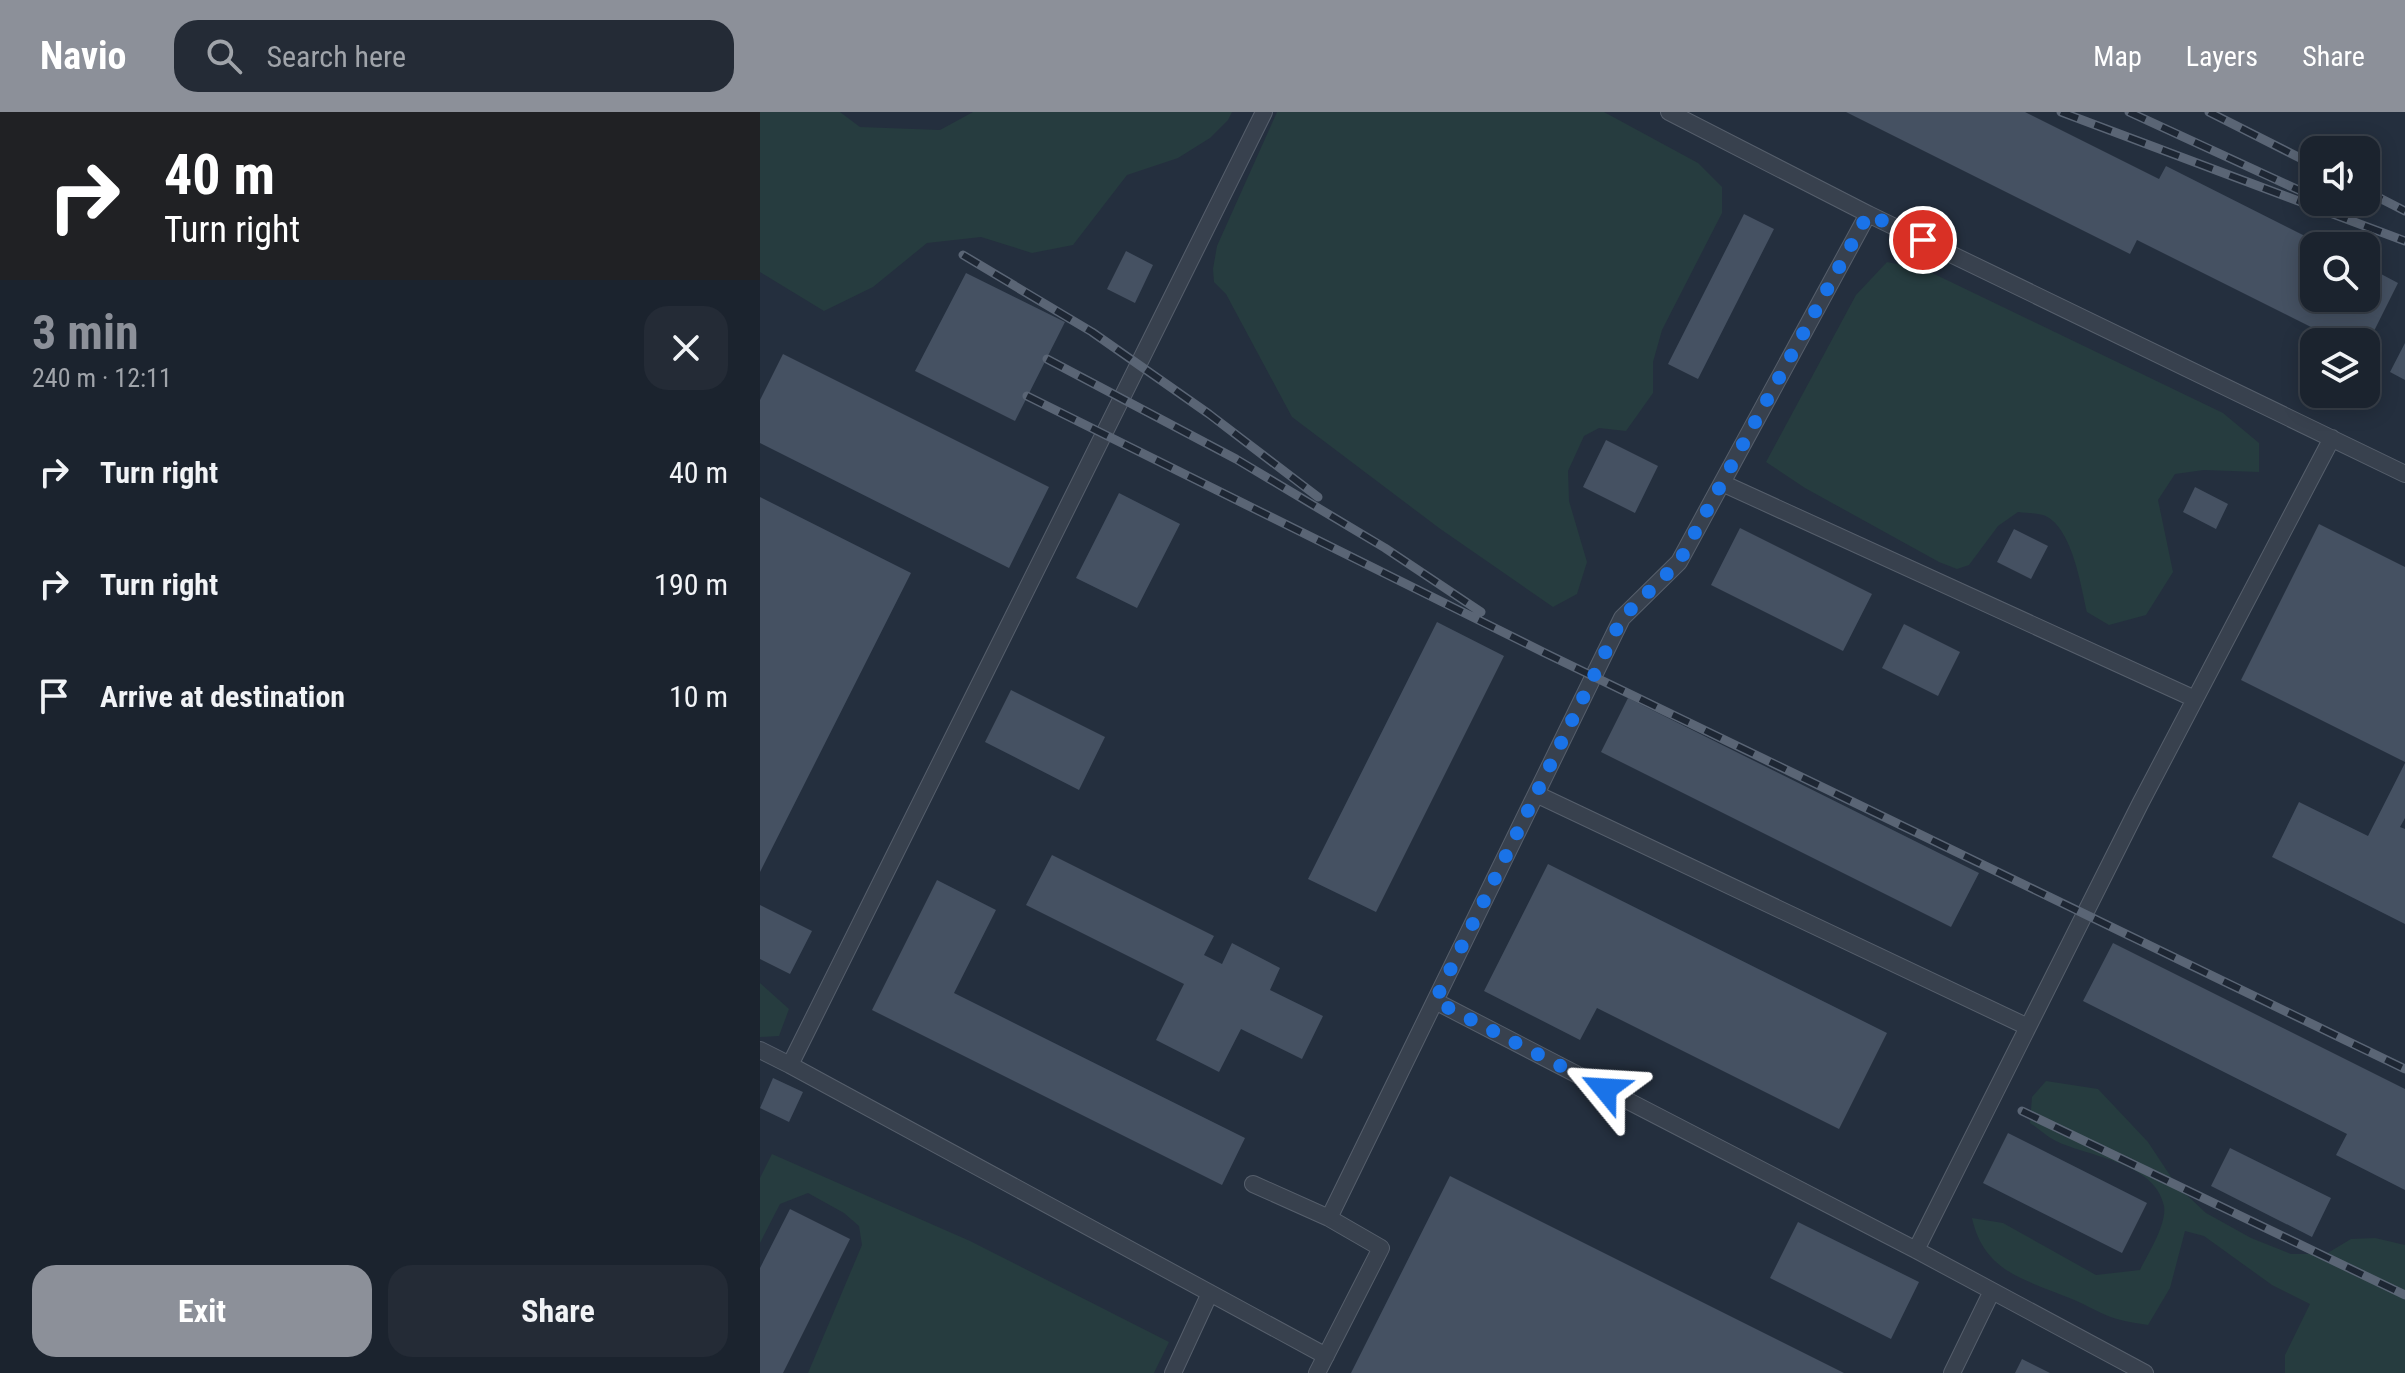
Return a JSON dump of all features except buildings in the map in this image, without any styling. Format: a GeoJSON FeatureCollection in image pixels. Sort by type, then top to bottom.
{"type":"FeatureCollection","features":[{"type":"Feature","properties":{"kind":"lane"},"geometry":{"type":"LineString","coordinates":[[790,1065],[1264,112]]}},
{"type":"Feature","properties":{"kind":"lane"},"geometry":{"type":"LineString","coordinates":[[1669,112],[1868,214],[2405,474]]}},
{"type":"Feature","properties":{"kind":"lane"},"geometry":{"type":"LineString","coordinates":[[1329,1218],[1622,618],[1679,562],[1868,214]]}},
{"type":"Feature","properties":{"kind":"lane"},"geometry":{"type":"LineString","coordinates":[[1916,1250],[2195,699],[2332,438]]}},
{"type":"Feature","properties":{"kind":"lane"},"geometry":{"type":"LineString","coordinates":[[1722,483],[2195,699]]}},
{"type":"Feature","properties":{"kind":"lane"},"geometry":{"type":"LineString","coordinates":[[1536,794],[2028,1027]]}},
{"type":"Feature","properties":{"kind":"lane"},"geometry":{"type":"LineString","coordinates":[[1435,1001],[1916,1250],[2145,1373]]}},
{"type":"Feature","properties":{"kind":"lane"},"geometry":{"type":"LineString","coordinates":[[760,1050],[1326,1356]]}},
{"type":"Feature","properties":{"kind":"lane"},"geometry":{"type":"LineString","coordinates":[[1253,1184],[1329,1218],[1381,1248],[1317,1373]]}},
{"type":"Feature","properties":{"kind":"lane"},"geometry":{"type":"LineString","coordinates":[[1952,1373],[1992,1291]]}},
{"type":"Feature","properties":{"kind":"lane"},"geometry":{"type":"LineString","coordinates":[[1173,1373],[1210,1293]]}},
{"type":"Feature","properties":{"kind":"green space"},"geometry":{"type":"Polygon","coordinates":[[[760,112],[840,112],[860,127],[940,130],[973,112],[1232,112],[1210,138],[1178,158],[1127,175],[1073,245],[1032,253],[981,237],[927,243],[873,287],[824,311],[760,272],[760,112]]]}},
{"type":"Feature","properties":{"kind":"green space"},"geometry":{"type":"Polygon","coordinates":[[[1277,112],[1604,112],[1698,163],[1722,187],[1722,213],[1662,330],[1653,362],[1653,393],[1626,431],[1599,428],[1584,436],[1568,471],[1569,501],[1587,562],[1577,594],[1553,607],[1439,528],[1292,417],[1226,294],[1214,282],[1213,269],[1217,246],[1277,112]]]}},
{"type":"Feature","properties":{"kind":"green space"},"geometry":{"type":"Polygon","coordinates":[[[1887,262],[1926,270],[2223,413],[2259,443],[2259,472],[2204,470],[2175,474],[2158,500],[2173,572],[2146,615],[2109,625],[2087,612],[2068,543],[2053,521],[2043,515],[2018,512],[1998,526],[1969,565],[1957,569],[1805,488],[1766,462],[1856,295],[1887,262]]]}},
{"type":"Feature","properties":{"kind":"green space"},"geometry":{"type":"Polygon","coordinates":[[[760,983],[789,1009],[779,1036],[760,1037],[760,983]]]}},
{"type":"Feature","properties":{"kind":"green space"},"geometry":{"type":"Polygon","coordinates":[[[2046,1081],[2098,1089],[2148,1142],[2177,1186],[2206,1213],[2251,1238],[2291,1254],[2326,1254],[2351,1239],[2375,1238],[2405,1245],[2405,1373],[2285,1373],[2285,1355],[2310,1304],[2272,1285],[2204,1236],[2185,1231],[2170,1288],[2148,1325],[2106,1315],[2024,1280],[1997,1263],[1986,1251],[1972,1218],[2003,1223],[2096,1275],[2140,1270],[2163,1221],[2164,1206],[2158,1191],[2135,1170],[2056,1141],[2030,1123],[2032,1097],[2046,1081]]]}},
{"type":"Feature","properties":{"kind":"green space"},"geometry":{"type":"Polygon","coordinates":[[[772,1154],[970,1241],[1169,1342],[1154,1373],[808,1373],[862,1245],[859,1226],[844,1213],[808,1193],[780,1204],[760,1243],[760,1178],[772,1154]]]}},
{"type":"Feature","properties":{"kind":"railway"},"geometry":{"type":"LineString","coordinates":[[2061,112],[2405,241]]}},
{"type":"Feature","properties":{"kind":"railway"},"geometry":{"type":"LineString","coordinates":[[2129,112],[2300,191]]}},
{"type":"Feature","properties":{"kind":"railway"},"geometry":{"type":"LineString","coordinates":[[2209,112],[2300,158]]}},
{"type":"Feature","properties":{"kind":"railway"},"geometry":{"type":"LineString","coordinates":[[2380,198],[2405,211]]}},
{"type":"Feature","properties":{"kind":"railway"},"geometry":{"type":"LineString","coordinates":[[963,255],[1092,332],[1209,414],[1318,497]]}},
{"type":"Feature","properties":{"kind":"railway"},"geometry":{"type":"LineString","coordinates":[[1047,359],[1236,459],[1385,548],[1481,612]]}},
{"type":"Feature","properties":{"kind":"railway"},"geometry":{"type":"LineString","coordinates":[[1027,396],[1545,653],[2405,1069]]}},
{"type":"Feature","properties":{"kind":"railway"},"geometry":{"type":"LineString","coordinates":[[2022,1111],[2405,1295]]}},
{"type":"Feature","properties":{"kind":"route"},"geometry":{"type":"LineString","coordinates":[[1605,1089],[1435,1001],[1622,618],[1679,562],[1868,214],[1923,240]]}}]}
